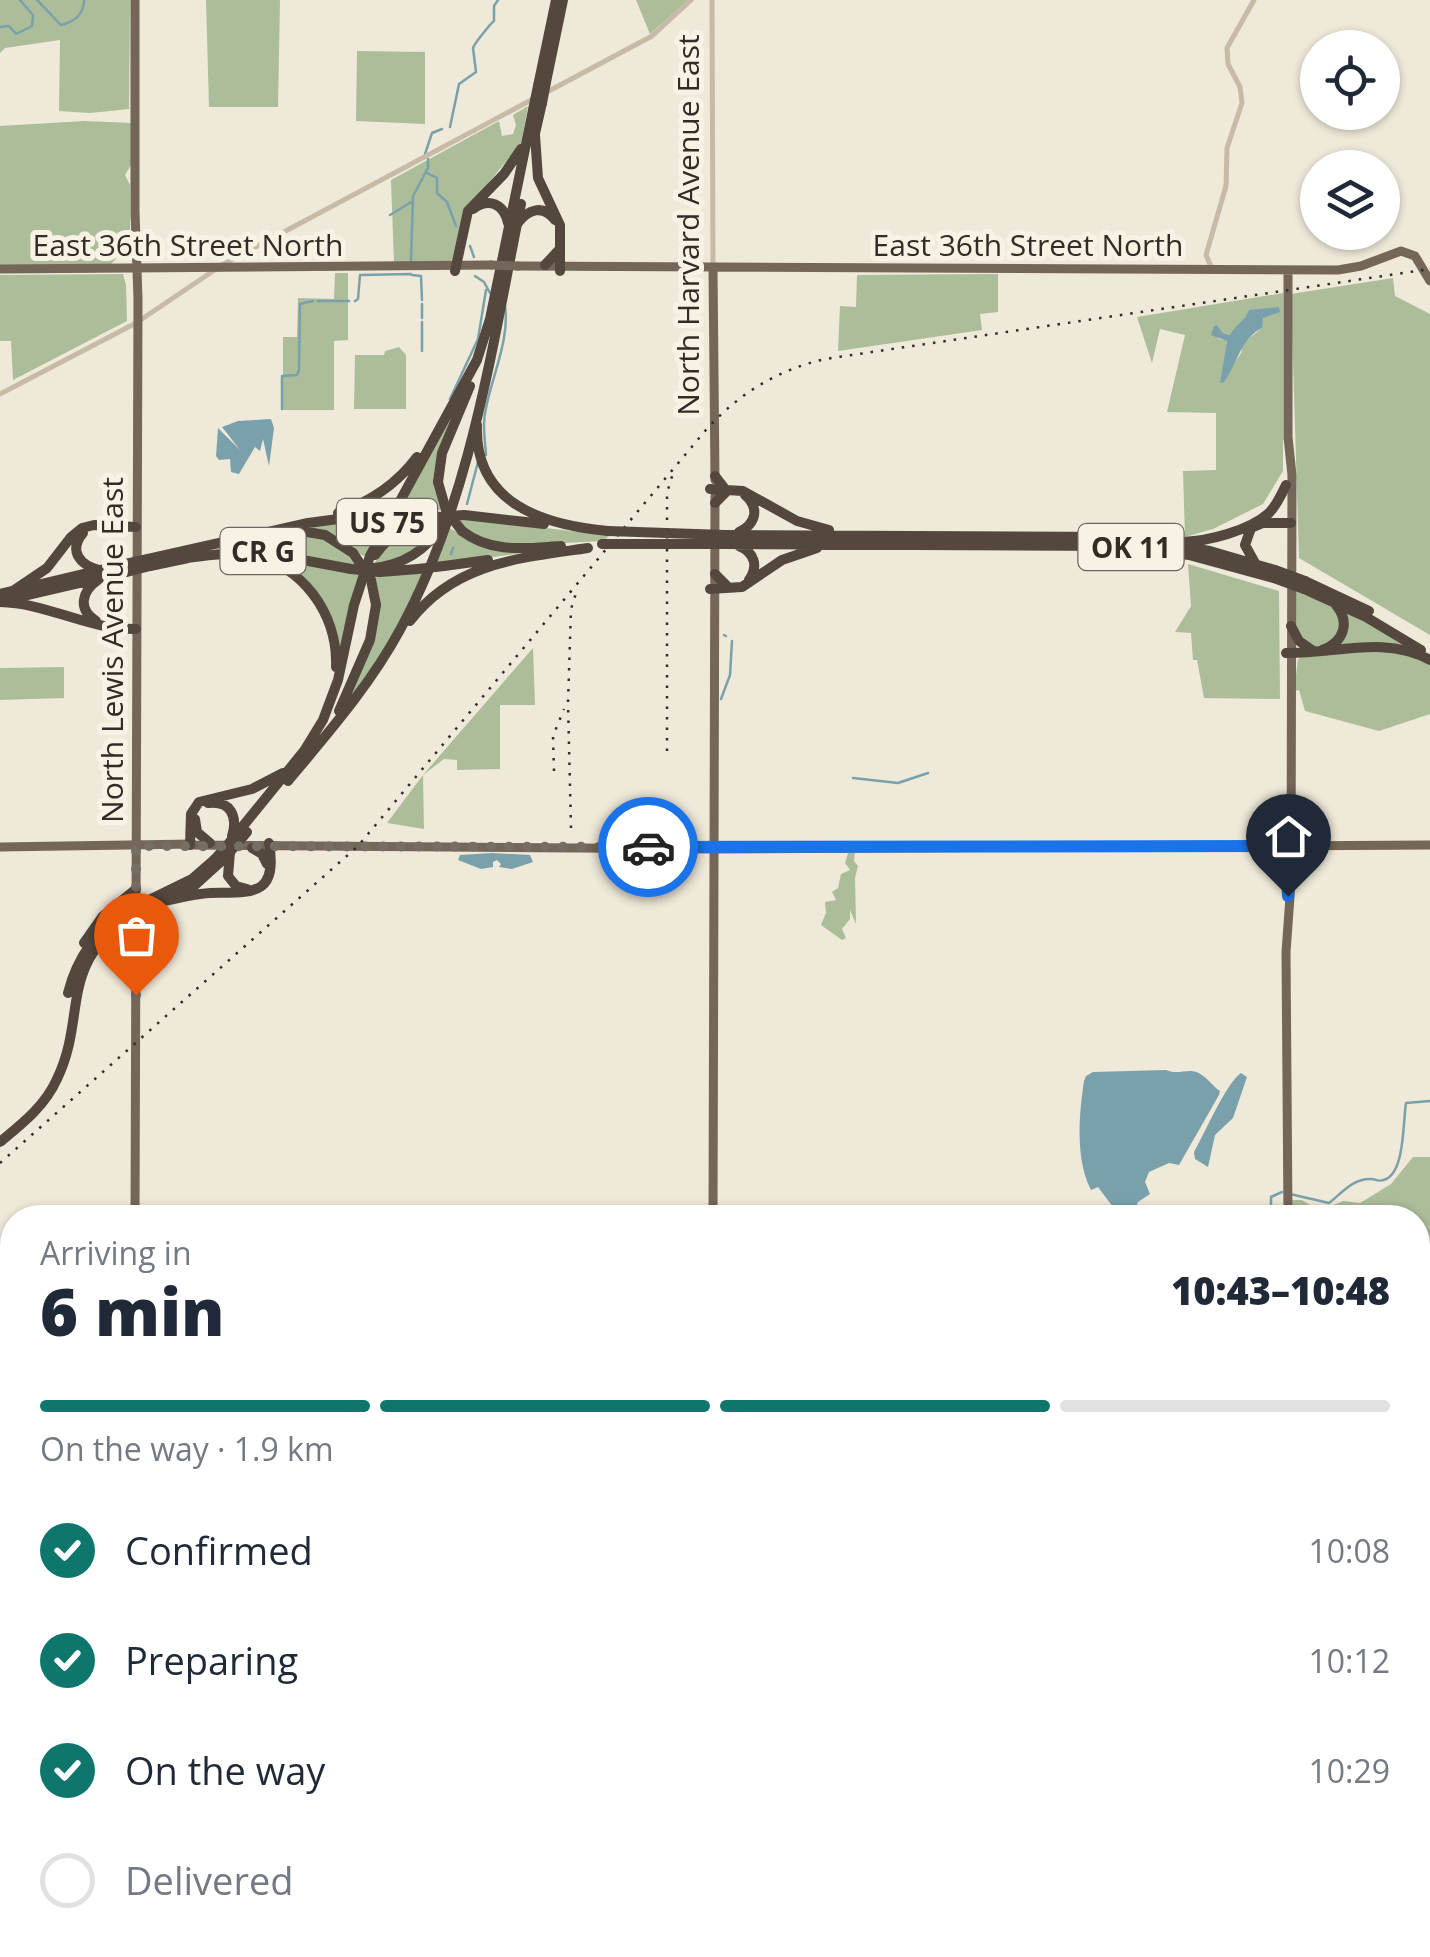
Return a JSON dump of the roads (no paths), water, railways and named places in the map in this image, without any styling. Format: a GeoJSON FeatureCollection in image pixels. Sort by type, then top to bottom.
{"type":"FeatureCollection","features":[{"type":"Feature","properties":{"kind":"highway"},"geometry":{"type":"LineString","coordinates":[[559,0],[485,338],[442,454],[438,482],[446,510],[462,530],[478,541],[503,548],[597,546]]}},
{"type":"Feature","properties":{"kind":"highway"},"geometry":{"type":"LineString","coordinates":[[457,265],[468,212],[508,169],[531,135]]}},
{"type":"Feature","properties":{"kind":"highway"},"geometry":{"type":"LineString","coordinates":[[531,135],[538,178],[560,225],[559,268]]}},
{"type":"Feature","properties":{"kind":"highway"},"geometry":{"type":"LineString","coordinates":[[457,265],[468,217],[480,204],[501,208],[512,227]]}},
{"type":"Feature","properties":{"kind":"highway"},"geometry":{"type":"LineString","coordinates":[[512,227],[532,211],[549,214],[558,226],[559,268]]}},
{"type":"Feature","properties":{"kind":"highway","name":"OK 11"},"geometry":{"type":"LineString","coordinates":[[512,227],[481,389],[478,444],[494,485],[527,512],[584,529],[608,531],[729,539],[1115,546],[1190,556],[1305,581],[1371,612],[1430,648]]}},
{"type":"Feature","properties":{"kind":"highway"},"geometry":{"type":"LineString","coordinates":[[546,266],[558,251]]}},
{"type":"Feature","properties":{"kind":"highway","name":"US 75"},"geometry":{"type":"LineString","coordinates":[[0,1133],[47,1084],[59,1056],[72,978],[86,951],[107,926],[192,878],[231,846],[314,737],[333,695],[370,556],[468,377],[485,338]]}},
{"type":"Feature","properties":{"kind":"highway","name":"US 75"},"geometry":{"type":"LineString","coordinates":[[145,905],[161,902],[201,881],[316,748],[374,671],[422,585],[453,503],[481,389]]}},
{"type":"Feature","properties":{"kind":"highway"},"geometry":{"type":"LineString","coordinates":[[264,532],[341,512],[376,495],[408,469],[442,424]]}},
{"type":"Feature","properties":{"kind":"highway"},"geometry":{"type":"LineString","coordinates":[[714,476],[716,492]]}},
{"type":"Feature","properties":{"kind":"highway"},"geometry":{"type":"LineString","coordinates":[[1162,542],[1204,540],[1260,520],[1276,505],[1286,485]]}},
{"type":"Feature","properties":{"kind":"highway"},"geometry":{"type":"LineString","coordinates":[[716,492],[743,491],[805,524],[869,540]]}},
{"type":"Feature","properties":{"kind":"highway"},"geometry":{"type":"LineString","coordinates":[[716,492],[745,495],[755,510],[750,525],[729,539],[750,553],[754,569],[744,583],[716,587]]}},
{"type":"Feature","properties":{"kind":"highway"},"geometry":{"type":"LineString","coordinates":[[380,569],[407,559],[426,546],[453,503]]}},
{"type":"Feature","properties":{"kind":"highway","name":"CR G"},"geometry":{"type":"LineString","coordinates":[[0,602],[264,532],[376,514],[430,515]]}},
{"type":"Feature","properties":{"kind":"highway"},"geometry":{"type":"LineString","coordinates":[[349,627],[365,578],[382,546],[405,526],[430,515],[464,515],[584,529]]}},
{"type":"Feature","properties":{"kind":"highway"},"geometry":{"type":"LineString","coordinates":[[1260,520],[1286,522]]}},
{"type":"Feature","properties":{"kind":"highway"},"geometry":{"type":"LineString","coordinates":[[1286,522],[1287,537]]}},
{"type":"Feature","properties":{"kind":"highway"},"geometry":{"type":"LineString","coordinates":[[1255,564],[1246,551],[1246,536],[1254,526],[1286,522]]}},
{"type":"Feature","properties":{"kind":"highway"},"geometry":{"type":"LineString","coordinates":[[12,590],[47,568],[80,530],[94,525],[136,528]]}},
{"type":"Feature","properties":{"kind":"highway"},"geometry":{"type":"LineString","coordinates":[[136,528],[92,528],[80,536],[76,548],[78,559],[101,574],[86,592],[86,612],[98,622],[136,628]]}},
{"type":"Feature","properties":{"kind":"highway"},"geometry":{"type":"LineString","coordinates":[[250,535],[310,531],[338,541],[353,552],[371,580],[376,604],[370,640],[349,693],[316,748]]}},
{"type":"Feature","properties":{"kind":"highway","name":"OK 11"},"geometry":{"type":"LineString","coordinates":[[869,540],[1081,535],[1162,542],[1255,564],[1376,622],[1430,658]]}},
{"type":"Feature","properties":{"kind":"highway","name":"OK 11"},"geometry":{"type":"LineString","coordinates":[[597,546],[729,539]]}},
{"type":"Feature","properties":{"kind":"highway"},"geometry":{"type":"LineString","coordinates":[[716,587],[745,586],[782,560],[806,550],[869,540]]}},
{"type":"Feature","properties":{"kind":"highway"},"geometry":{"type":"LineString","coordinates":[[380,569],[418,570],[597,546]]}},
{"type":"Feature","properties":{"kind":"highway"},"geometry":{"type":"LineString","coordinates":[[374,671],[422,607],[460,577],[502,561],[597,546]]}},
{"type":"Feature","properties":{"kind":"highway","name":"CR G"},"geometry":{"type":"LineString","coordinates":[[149,563],[253,550],[347,568],[380,569]]}},
{"type":"Feature","properties":{"kind":"highway"},"geometry":{"type":"LineString","coordinates":[[185,558],[230,554],[255,557],[281,567],[304,584],[322,606],[333,632],[333,695]]}},
{"type":"Feature","properties":{"kind":"highway","name":"CR G"},"geometry":{"type":"LineString","coordinates":[[0,594],[101,574]]}},
{"type":"Feature","properties":{"kind":"highway"},"geometry":{"type":"LineString","coordinates":[[0,602],[38,605],[92,624],[136,628]]}},
{"type":"Feature","properties":{"kind":"highway"},"geometry":{"type":"LineString","coordinates":[[1308,652],[1331,646],[1342,635],[1343,615],[1332,602]]}},
{"type":"Feature","properties":{"kind":"highway"},"geometry":{"type":"LineString","coordinates":[[1291,626],[1308,652]]}},
{"type":"Feature","properties":{"kind":"highway"},"geometry":{"type":"LineString","coordinates":[[1289,654],[1384,646],[1430,658]]}},
{"type":"Feature","properties":{"kind":"highway"},"geometry":{"type":"LineString","coordinates":[[190,846],[191,814],[201,800],[252,789],[288,770]]}},
{"type":"Feature","properties":{"kind":"highway"},"geometry":{"type":"LineString","coordinates":[[210,843],[200,836],[195,824],[197,813],[206,804],[219,802],[231,810],[235,822],[229,878],[245,889],[262,882],[271,851]]}},
{"type":"Feature","properties":{"kind":"highway"},"geometry":{"type":"LineString","coordinates":[[252,848],[262,854],[271,851]]}},
{"type":"Feature","properties":{"kind":"highway"},"geometry":{"type":"LineString","coordinates":[[161,902],[204,893],[255,892],[268,880],[271,851]]}},
{"type":"Feature","properties":{"kind":"highway"},"geometry":{"type":"LineString","coordinates":[[66,1010],[69,978],[88,936],[103,916],[136,889]]}},
{"type":"Feature","properties":{"kind":"highway","name":"US 75"},"geometry":{"type":"LineString","coordinates":[[0,1142],[30,1116],[54,1085],[67,1050],[82,972],[98,945],[127,914]]}},
{"type":"Feature","properties":{"kind":"main road","name":"North Lewis Avenue East"},"geometry":{"type":"LineString","coordinates":[[135,0],[135,1205]]}},
{"type":"Feature","properties":{"kind":"main road","name":"East 36th Street North"},"geometry":{"type":"LineString","coordinates":[[0,269],[135,268],[201,273],[216,268],[457,265],[1290,272],[1350,269],[1405,252],[1420,262],[1430,280]]}},
{"type":"Feature","properties":{"kind":"main road","name":"East 36th Street North"},"geometry":{"type":"LineString","coordinates":[[517,268],[559,268]]}},
{"type":"Feature","properties":{"kind":"main road","name":"North Harvard Avenue East"},"geometry":{"type":"LineString","coordinates":[[713,268],[714,476]]}},
{"type":"Feature","properties":{"kind":"main road"},"geometry":{"type":"LineString","coordinates":[[1289,654],[1286,485],[1290,272]]}},
{"type":"Feature","properties":{"kind":"main road"},"geometry":{"type":"LineString","coordinates":[[1286,522],[1292,474],[1288,437]]}},
{"type":"Feature","properties":{"kind":"main road","name":"North Harvard Avenue East"},"geometry":{"type":"LineString","coordinates":[[712,450],[716,492],[710,787],[713,1205]]}},
{"type":"Feature","properties":{"kind":"main road"},"geometry":{"type":"LineString","coordinates":[[1287,537],[1288,1205]]}},
{"type":"Feature","properties":{"kind":"main road"},"geometry":{"type":"LineString","coordinates":[[190,846],[210,843],[271,851],[300,846],[1430,846]]}},
{"type":"Feature","properties":{"kind":"main road"},"geometry":{"type":"LineString","coordinates":[[0,847],[252,848]]}},
{"type":"Feature","properties":{"kind":"street"},"geometry":{"type":"LineString","coordinates":[[216,268],[647,39],[692,0]]}},
{"type":"Feature","properties":{"kind":"street","name":"North Harvard Avenue East"},"geometry":{"type":"LineString","coordinates":[[712,0],[713,268]]}},
{"type":"Feature","properties":{"kind":"street"},"geometry":{"type":"LineString","coordinates":[[1212,269],[1206,255],[1226,186],[1227,148],[1242,104],[1226,48],[1254,0]]}},
{"type":"Feature","properties":{"kind":"street"},"geometry":{"type":"LineString","coordinates":[[0,394],[136,322],[201,273]]}},
{"type":"Feature","properties":{"kind":"water"},"geometry":{"type":"Polygon","coordinates":[[[1279,307],[1280,312],[1263,318],[1262,328],[1249,338],[1229,375],[1220,383],[1227,341],[1211,335],[1214,326],[1230,335],[1249,310],[1279,307]]]}},
{"type":"Feature","properties":{"kind":"water"},"geometry":{"type":"Polygon","coordinates":[[[271,419],[274,428],[269,466],[263,439],[260,451],[255,447],[239,474],[231,472],[230,459],[219,460],[216,456],[218,428],[240,450],[222,427],[238,421],[271,419]]]}},
{"type":"Feature","properties":{"kind":"water"},"geometry":{"type":"Polygon","coordinates":[[[460,855],[530,855],[533,862],[512,869],[499,867],[497,860],[493,867],[481,869],[458,860],[460,855]]]}},
{"type":"Feature","properties":{"kind":"water"},"geometry":{"type":"Polygon","coordinates":[[[1191,1071],[1220,1091],[1179,1165],[1169,1163],[1149,1172],[1145,1182],[1150,1194],[1137,1205],[1112,1205],[1098,1187],[1091,1190],[1086,1178],[1082,1165],[1081,1108],[1084,1081],[1093,1072],[1191,1071]]]}},
{"type":"Feature","properties":{"kind":"water"},"geometry":{"type":"Polygon","coordinates":[[[1241,1073],[1247,1077],[1233,1118],[1215,1135],[1208,1167],[1195,1159],[1194,1152],[1222,1097],[1241,1073]]]}},
{"type":"Feature","properties":{"kind":"waterway"},"geometry":{"type":"LineString","coordinates":[[0,27],[9,26],[16,34],[32,26],[33,15],[20,0]]}},
{"type":"Feature","properties":{"kind":"waterway"},"geometry":{"type":"LineString","coordinates":[[37,0],[61,25],[77,17],[84,0]]}},
{"type":"Feature","properties":{"kind":"waterway"},"geometry":{"type":"LineString","coordinates":[[450,127],[459,84],[476,72],[473,48],[494,21],[498,0]]}},
{"type":"Feature","properties":{"kind":"waterway"},"geometry":{"type":"LineString","coordinates":[[425,154],[432,133],[442,129]]}},
{"type":"Feature","properties":{"kind":"waterway"},"geometry":{"type":"LineString","coordinates":[[411,261],[413,196],[428,168],[428,159]]}},
{"type":"Feature","properties":{"kind":"waterway"},"geometry":{"type":"LineString","coordinates":[[427,173],[437,178],[437,193],[447,202],[456,226]]}},
{"type":"Feature","properties":{"kind":"waterway"},"geometry":{"type":"LineString","coordinates":[[390,215],[413,201]]}},
{"type":"Feature","properties":{"kind":"waterway"},"geometry":{"type":"LineString","coordinates":[[470,246],[474,257]]}},
{"type":"Feature","properties":{"kind":"waterway"},"geometry":{"type":"LineString","coordinates":[[355,301],[360,275],[411,274]]}},
{"type":"Feature","properties":{"kind":"waterway"},"geometry":{"type":"LineString","coordinates":[[412,275],[421,276],[422,300]]}},
{"type":"Feature","properties":{"kind":"waterway"},"geometry":{"type":"LineString","coordinates":[[475,276],[490,293]]}},
{"type":"Feature","properties":{"kind":"waterway"},"geometry":{"type":"LineString","coordinates":[[450,399],[478,339],[486,290]]}},
{"type":"Feature","properties":{"kind":"waterway"},"geometry":{"type":"LineString","coordinates":[[282,409],[282,376],[297,375],[299,370],[300,304],[313,301]]}},
{"type":"Feature","properties":{"kind":"waterway"},"geometry":{"type":"LineString","coordinates":[[318,301],[349,301]]}},
{"type":"Feature","properties":{"kind":"waterway"},"geometry":{"type":"LineString","coordinates":[[422,304],[422,318]]}},
{"type":"Feature","properties":{"kind":"waterway"},"geometry":{"type":"LineString","coordinates":[[486,455],[485,414],[503,344],[505,306]]}},
{"type":"Feature","properties":{"kind":"waterway"},"geometry":{"type":"LineString","coordinates":[[422,322],[422,351]]}},
{"type":"Feature","properties":{"kind":"waterway"},"geometry":{"type":"LineString","coordinates":[[467,504],[478,462]]}},
{"type":"Feature","properties":{"kind":"waterway"},"geometry":{"type":"LineString","coordinates":[[451,554],[453,548]]}},
{"type":"Feature","properties":{"kind":"waterway"},"geometry":{"type":"LineString","coordinates":[[721,699],[730,675],[732,641]]}},
{"type":"Feature","properties":{"kind":"waterway"},"geometry":{"type":"LineString","coordinates":[[853,778],[898,783],[928,773]]}},
{"type":"Feature","properties":{"kind":"waterway"},"geometry":{"type":"LineString","coordinates":[[1290,1194],[1329,1203],[1358,1181],[1386,1179],[1400,1156],[1406,1103],[1430,1101]]}},
{"type":"Feature","properties":{"kind":"waterway"},"geometry":{"type":"LineString","coordinates":[[1271,1205],[1271,1197],[1282,1192]]}},
{"type":"Feature","properties":{"kind":"railway"},"geometry":{"type":"LineString","coordinates":[[0,1163],[358,846],[705,431],[759,385],[825,359],[1430,269]]}},
{"type":"Feature","properties":{"kind":"railway"},"geometry":{"type":"LineString","coordinates":[[667,751],[667,493],[673,473]]}},
{"type":"Feature","properties":{"kind":"railway"},"geometry":{"type":"LineString","coordinates":[[571,828],[568,703],[571,609],[577,590]]}},
{"type":"Feature","properties":{"kind":"railway"},"geometry":{"type":"LineString","coordinates":[[554,771],[553,736],[564,709]]}}]}
